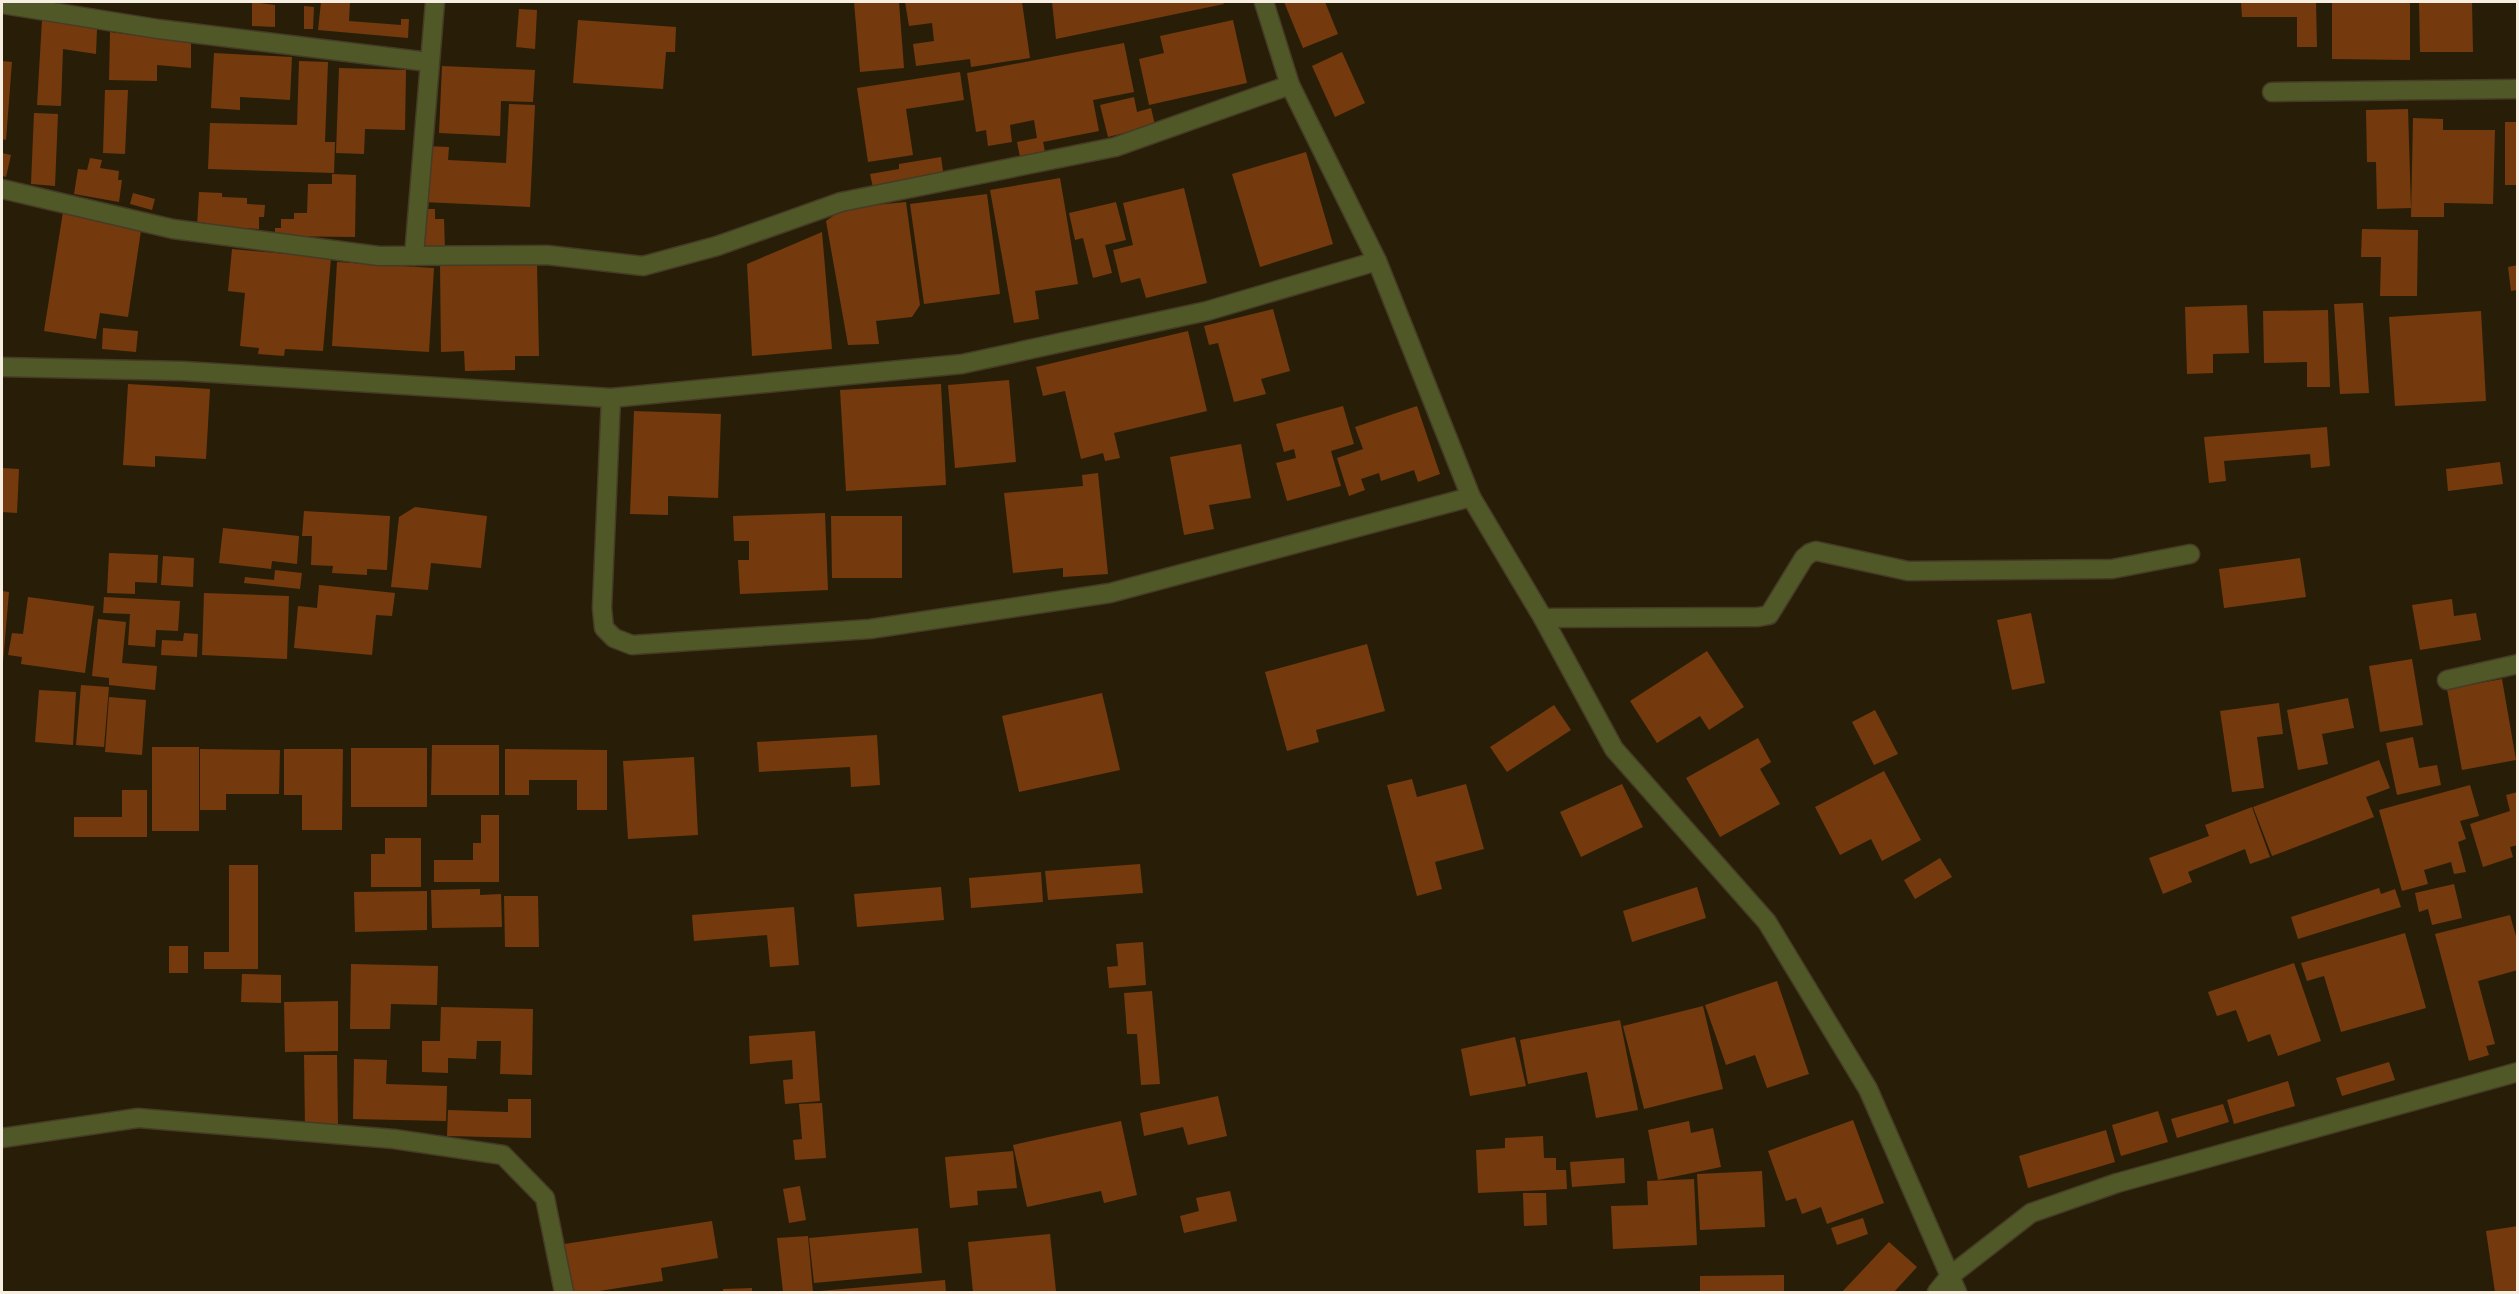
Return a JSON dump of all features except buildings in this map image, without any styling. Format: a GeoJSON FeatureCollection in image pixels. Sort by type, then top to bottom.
{"type":"FeatureCollection","features":[{"type":"Feature","properties":{"kind":"street"},"geometry":{"type":"LineString","coordinates":[[414,256],[435,2]]}},
{"type":"Feature","properties":{"kind":"street"},"geometry":{"type":"LineString","coordinates":[[1264,2],[1290,85],[1377,261],[1471,497],[1543,618],[1614,749],[1767,922],[1868,1089],[1953,1284]]}},
{"type":"Feature","properties":{"kind":"street"},"geometry":{"type":"LineString","coordinates":[[2,4],[158,29],[429,62]]}},
{"type":"Feature","properties":{"kind":"street"},"geometry":{"type":"LineString","coordinates":[[2,189],[173,229],[379,256],[547,255],[643,266],[717,246],[841,202],[1115,147],[1290,85]]}},
{"type":"Feature","properties":{"kind":"street"},"geometry":{"type":"LineString","coordinates":[[2272,92],[2517,89]]}},
{"type":"Feature","properties":{"kind":"street"},"geometry":{"type":"LineString","coordinates":[[2,367],[183,371],[611,398],[962,364],[1207,311],[1377,261]]}},
{"type":"Feature","properties":{"kind":"street"},"geometry":{"type":"LineString","coordinates":[[611,398],[602,608],[604,628],[614,638],[632,645],[870,629],[1110,593],[1471,497]]}},
{"type":"Feature","properties":{"kind":"street"},"geometry":{"type":"LineString","coordinates":[[1543,618],[1758,617],[1769,615],[1804,558],[1816,550],[1908,571],[2112,569],[2190,554]]}},
{"type":"Feature","properties":{"kind":"street"},"geometry":{"type":"LineString","coordinates":[[2447,680],[2517,664]]}},
{"type":"Feature","properties":{"kind":"street"},"geometry":{"type":"LineString","coordinates":[[1936,1293],[1953,1284],[2031,1213],[2117,1183],[2517,1072]]}},
{"type":"Feature","properties":{"kind":"street"},"geometry":{"type":"LineString","coordinates":[[2,1138],[138,1119],[394,1139],[503,1155],[545,1198],[564,1293]]}}]}
